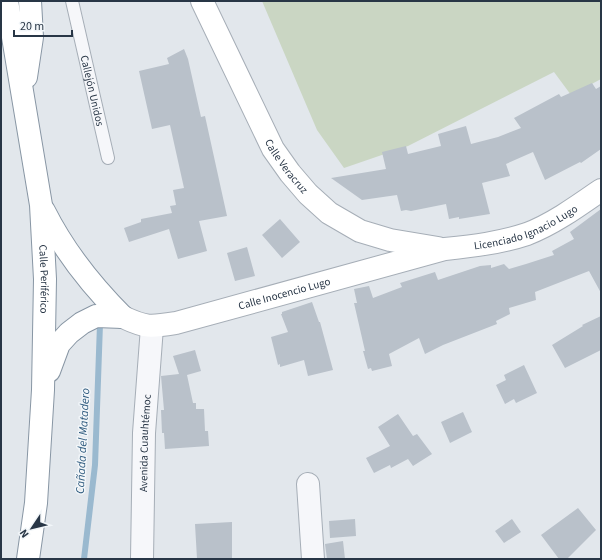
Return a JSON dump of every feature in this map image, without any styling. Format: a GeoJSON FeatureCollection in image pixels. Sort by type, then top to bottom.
{"type":"FeatureCollection","features":[{"type":"Feature","properties":{"kind":"main road","name":"Calle Periférico"},"geometry":{"type":"LineString","coordinates":[[8,1],[22,96],[41,205],[44,279],[43,390],[36,503],[28,559]]}},
{"type":"Feature","properties":{"kind":"main road"},"geometry":{"type":"LineString","coordinates":[[22,96],[32,37],[30,1]]}},
{"type":"Feature","properties":{"kind":"main road","name":"Calle Veracruz"},"geometry":{"type":"LineString","coordinates":[[202,1],[273,149],[290,173],[308,194],[329,213],[360,231],[390,240],[445,249]]}},
{"type":"Feature","properties":{"kind":"main road","name":"Licenciado Ignacio Lugo"},"geometry":{"type":"LineString","coordinates":[[445,249],[490,244],[527,234],[554,220],[601,190]]}},
{"type":"Feature","properties":{"kind":"main road"},"geometry":{"type":"LineString","coordinates":[[41,205],[53,230],[69,255],[86,278],[123,317]]}},
{"type":"Feature","properties":{"kind":"main road","name":"Calle Inocencio Lugo"},"geometry":{"type":"LineString","coordinates":[[123,317],[152,327],[176,323],[445,249]]}},
{"type":"Feature","properties":{"kind":"main road"},"geometry":{"type":"LineString","coordinates":[[43,390],[59,344],[69,333],[82,323],[96,316],[123,317]]}},
{"type":"Feature","properties":{"kind":"street","name":"Avenida Cuauhtémoc"},"geometry":{"type":"LineString","coordinates":[[142,559],[144,433],[152,327]]}},
{"type":"Feature","properties":{"kind":"street"},"geometry":{"type":"LineString","coordinates":[[308,484],[313,559]]}},
{"type":"Feature","properties":{"kind":"lane","name":"Callejón Unidos"},"geometry":{"type":"LineString","coordinates":[[72,1],[108,158]]}},
{"type":"Feature","properties":{"kind":"green space"},"geometry":{"type":"Polygon","coordinates":[[[262,1],[601,1],[601,79],[571,95],[554,72],[408,146],[344,168],[317,130],[262,1]]]}},
{"type":"Feature","properties":{"kind":"building"},"geometry":{"type":"Polygon","coordinates":[[[184,49],[188,59],[201,117],[205,116],[227,216],[199,221],[207,251],[178,259],[169,229],[129,242],[124,228],[141,222],[141,219],[172,213],[170,206],[176,205],[173,190],[184,188],[170,125],[152,129],[139,71],[169,64],[167,58],[184,49]]]}},
{"type":"Feature","properties":{"kind":"building"},"geometry":{"type":"Polygon","coordinates":[[[592,83],[596,89],[601,86],[601,149],[581,163],[580,162],[545,180],[533,152],[506,164],[510,176],[482,183],[490,214],[459,219],[459,217],[449,219],[446,204],[411,211],[401,211],[397,195],[362,200],[331,178],[386,169],[382,152],[406,146],[408,154],[441,146],[438,134],[466,126],[471,144],[498,137],[521,128],[514,118],[559,94],[561,97],[592,83]]]}},
{"type":"Feature","properties":{"kind":"building"},"geometry":{"type":"Polygon","coordinates":[[[601,209],[601,293],[589,271],[535,292],[536,300],[509,308],[510,314],[496,321],[497,324],[443,345],[425,354],[419,338],[389,354],[392,366],[372,371],[371,368],[368,369],[354,303],[357,303],[354,289],[369,286],[373,298],[402,287],[400,283],[435,272],[438,280],[480,266],[491,265],[491,268],[504,264],[509,269],[554,255],[552,251],[574,239],[570,232],[601,209]]]}},
{"type":"Feature","properties":{"kind":"building"},"geometry":{"type":"Polygon","coordinates":[[[280,219],[300,242],[282,258],[262,235],[280,219]]]}},
{"type":"Feature","properties":{"kind":"building"},"geometry":{"type":"Polygon","coordinates":[[[247,247],[255,276],[235,281],[227,253],[247,247]]]}},
{"type":"Feature","properties":{"kind":"building"},"geometry":{"type":"Polygon","coordinates":[[[312,302],[320,322],[333,370],[308,376],[304,360],[280,367],[280,364],[278,365],[271,337],[288,332],[281,314],[282,312],[312,302]]]}},
{"type":"Feature","properties":{"kind":"building"},"geometry":{"type":"Polygon","coordinates":[[[601,316],[601,350],[565,368],[552,345],[583,326],[582,325],[601,316]]]}},
{"type":"Feature","properties":{"kind":"building"},"geometry":{"type":"Polygon","coordinates":[[[195,350],[201,371],[187,375],[193,403],[196,403],[196,409],[204,409],[205,431],[208,431],[209,446],[165,449],[164,433],[162,433],[161,410],[164,410],[161,376],[179,374],[173,356],[195,350]]]}},
{"type":"Feature","properties":{"kind":"building"},"geometry":{"type":"Polygon","coordinates":[[[524,365],[537,393],[516,403],[514,399],[505,404],[496,385],[506,380],[504,375],[524,365]]]}},
{"type":"Feature","properties":{"kind":"building"},"geometry":{"type":"Polygon","coordinates":[[[463,412],[472,432],[450,443],[441,422],[463,412]]]}},
{"type":"Feature","properties":{"kind":"building"},"geometry":{"type":"Polygon","coordinates":[[[398,414],[413,436],[417,434],[432,454],[413,466],[408,459],[391,468],[390,465],[374,473],[366,458],[390,446],[378,427],[398,414]]]}},
{"type":"Feature","properties":{"kind":"building"},"geometry":{"type":"Polygon","coordinates":[[[578,508],[596,530],[567,559],[559,559],[541,535],[578,508]]]}},
{"type":"Feature","properties":{"kind":"building"},"geometry":{"type":"Polygon","coordinates":[[[355,519],[356,536],[330,538],[329,521],[355,519]]]}},
{"type":"Feature","properties":{"kind":"building"},"geometry":{"type":"Polygon","coordinates":[[[512,519],[521,532],[504,543],[495,531],[512,519]]]}},
{"type":"Feature","properties":{"kind":"building"},"geometry":{"type":"Polygon","coordinates":[[[232,522],[232,559],[197,559],[195,524],[232,522]]]}},
{"type":"Feature","properties":{"kind":"building"},"geometry":{"type":"Polygon","coordinates":[[[343,541],[345,559],[327,559],[325,544],[343,541]]]}},
{"type":"Feature","properties":{"kind":"waterway","name":"Cañada del Matadero"},"geometry":{"type":"LineString","coordinates":[[84,559],[95,465],[100,324]]}}]}
